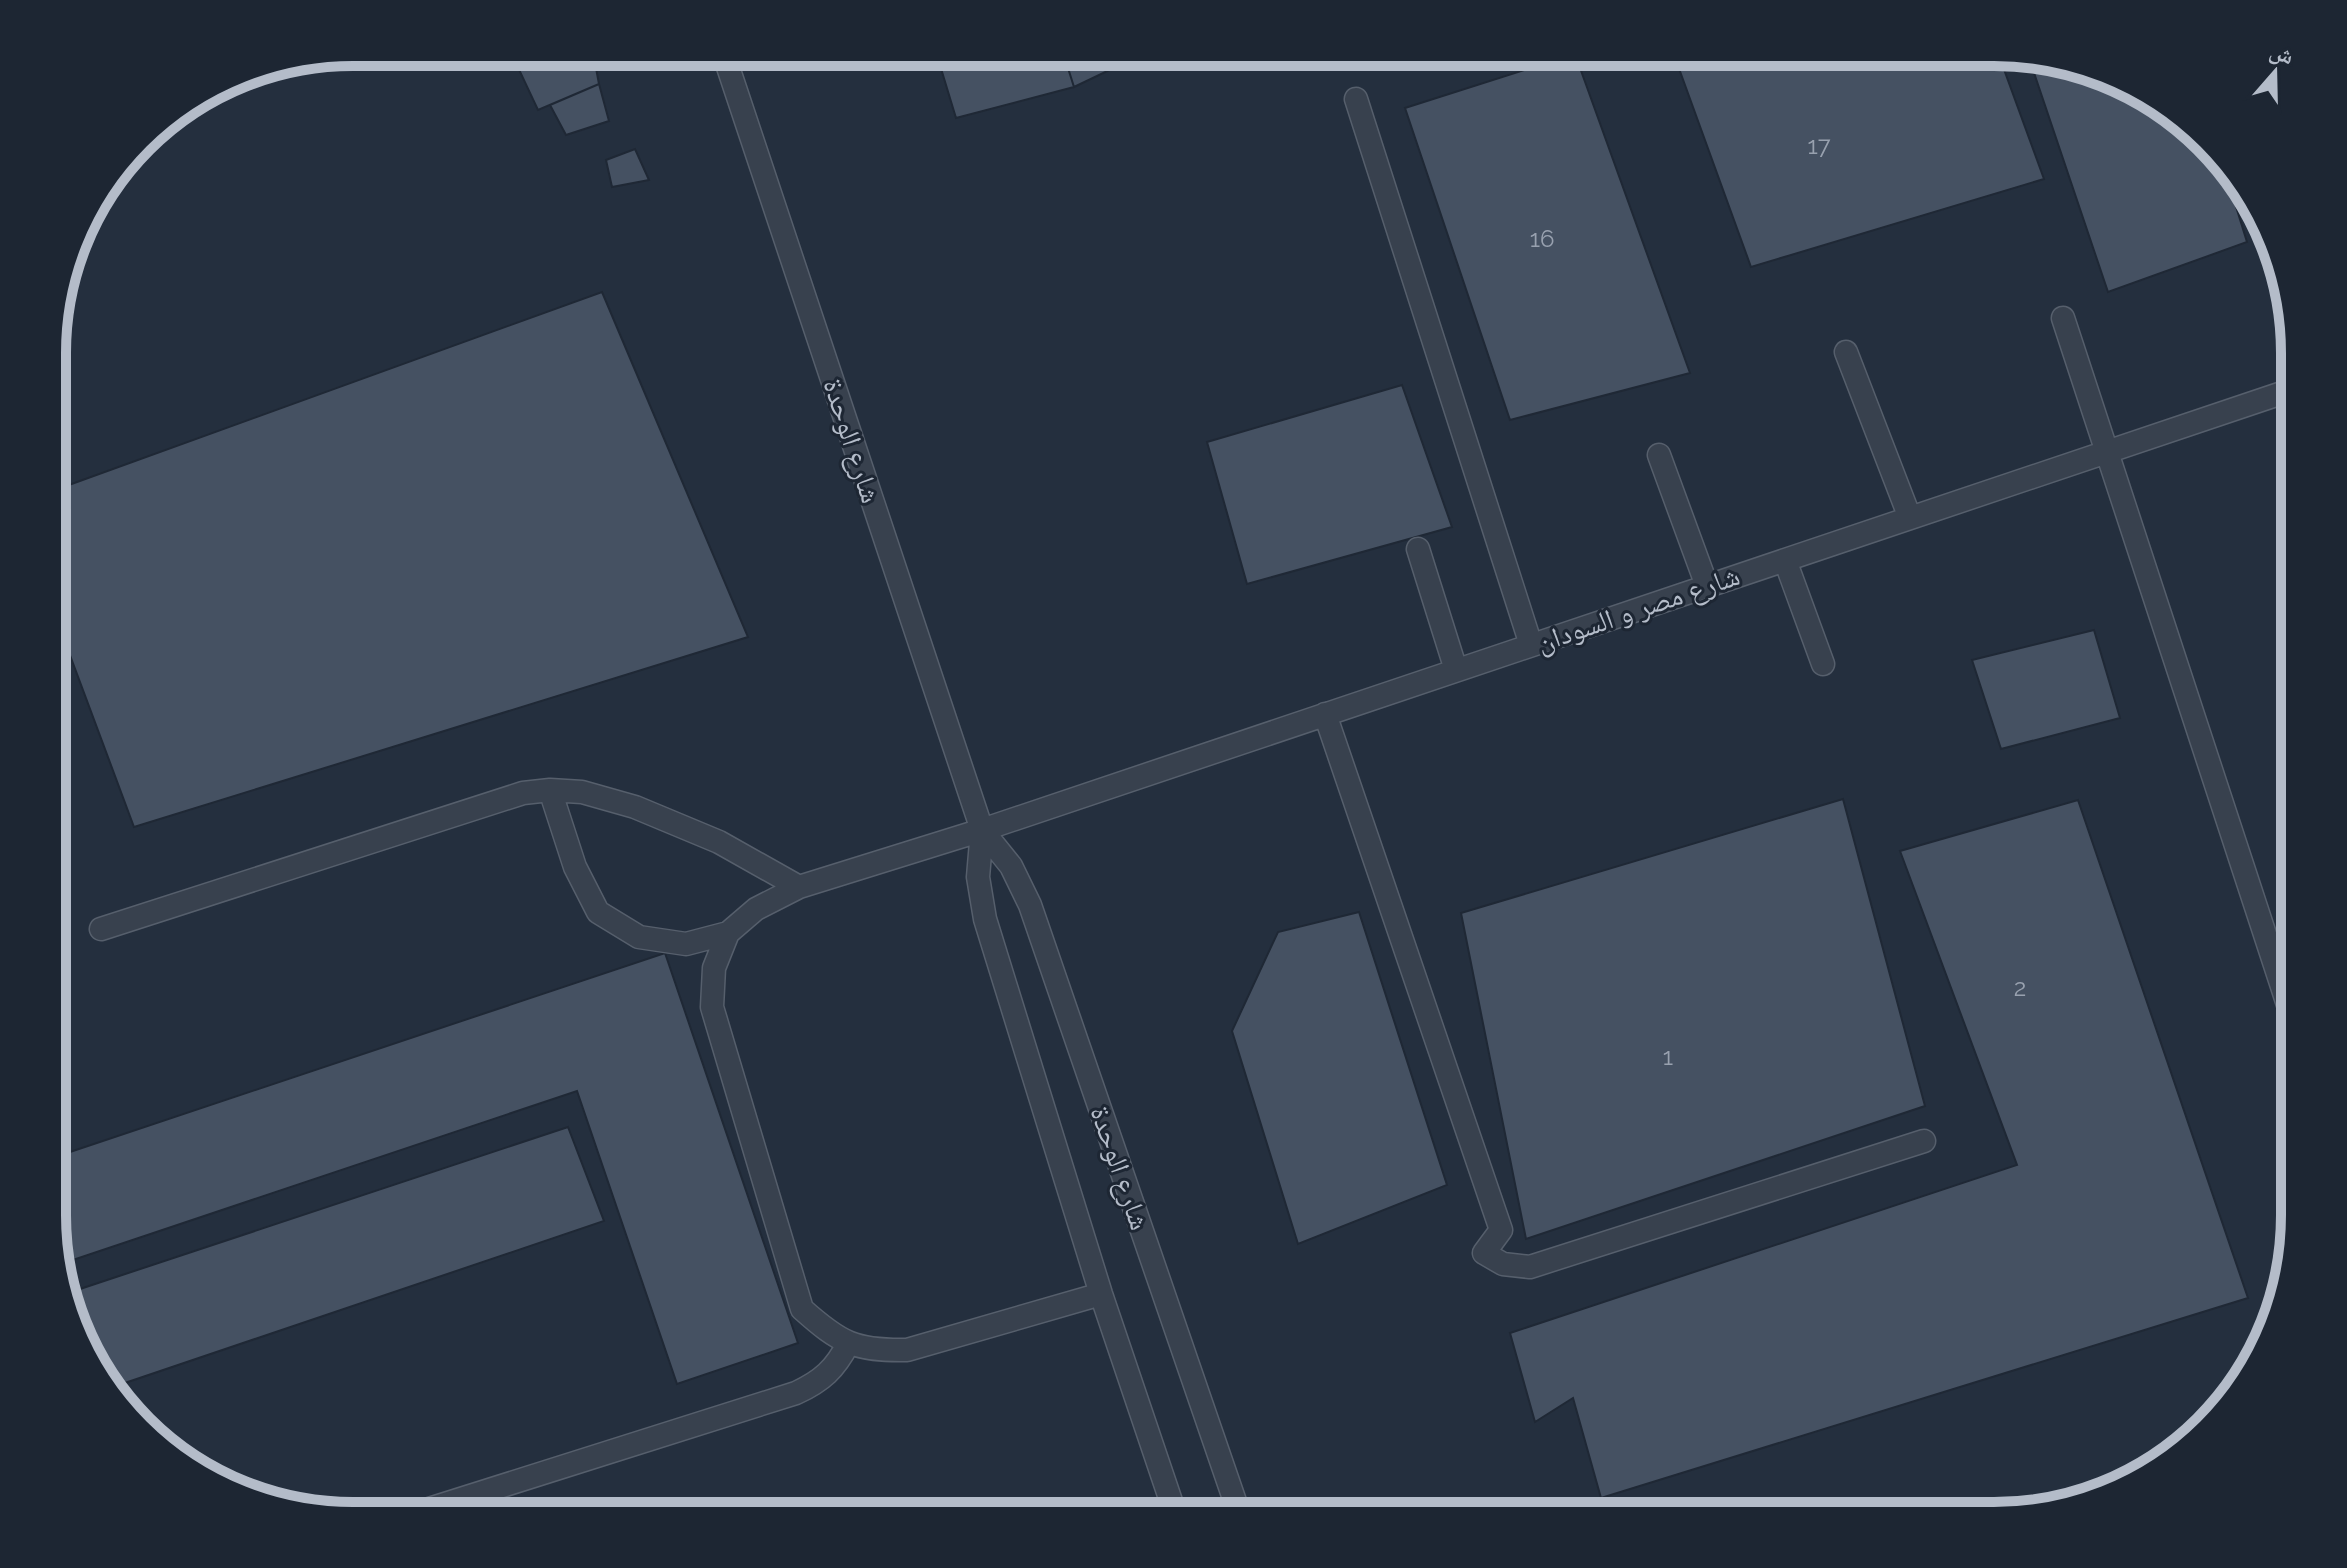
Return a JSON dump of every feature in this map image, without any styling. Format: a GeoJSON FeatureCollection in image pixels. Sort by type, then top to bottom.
{"type":"FeatureCollection","features":[{"type":"Feature","properties":{"kind":"lane","name":"شارع الوحدة"},"geometry":{"type":"LineString","coordinates":[[728,66],[982,830],[1011,866],[1030,905],[1235,1502]]}},
{"type":"Feature","properties":{"kind":"lane"},"geometry":{"type":"LineString","coordinates":[[1356,99],[1531,645]]}},
{"type":"Feature","properties":{"kind":"lane"},"geometry":{"type":"LineString","coordinates":[[2063,318],[2281,983]]}},
{"type":"Feature","properties":{"kind":"lane"},"geometry":{"type":"LineString","coordinates":[[1846,352],[1910,518]]}},
{"type":"Feature","properties":{"kind":"lane","name":"شارع مصر و السودان"},"geometry":{"type":"LineString","coordinates":[[728,933],[756,909],[799,887],[982,830],[2281,393]]}},
{"type":"Feature","properties":{"kind":"lane"},"geometry":{"type":"LineString","coordinates":[[1659,455],[1707,586]]}},
{"type":"Feature","properties":{"kind":"lane"},"geometry":{"type":"LineString","coordinates":[[1418,549],[1456,670]]}},
{"type":"Feature","properties":{"kind":"lane"},"geometry":{"type":"LineString","coordinates":[[1785,560],[1823,664]]}},
{"type":"Feature","properties":{"kind":"lane"},"geometry":{"type":"LineString","coordinates":[[1325,714],[1501,1230],[1484,1253],[1503,1264],[1530,1267],[1924,1141]]}},
{"type":"Feature","properties":{"kind":"lane"},"geometry":{"type":"LineString","coordinates":[[101,929],[523,793],[550,790],[582,792],[635,807],[719,842],[799,887]]}},
{"type":"Feature","properties":{"kind":"lane"},"geometry":{"type":"LineString","coordinates":[[550,790],[575,867],[598,912],[639,937],[686,944],[728,933]]}},
{"type":"Feature","properties":{"kind":"lane","name":"شارع الوحدة"},"geometry":{"type":"LineString","coordinates":[[982,830],[978,877],[985,919],[1101,1294],[1171,1502]]}},
{"type":"Feature","properties":{"kind":"lane"},"geometry":{"type":"LineString","coordinates":[[728,933],[714,968],[712,1007],[802,1309],[848,1344],[875,1350],[907,1350],[1101,1294]]}},
{"type":"Feature","properties":{"kind":"lane"},"geometry":{"type":"LineString","coordinates":[[451,1502],[796,1393],[819,1383],[837,1365],[848,1344]]}},
{"type":"Feature","properties":{"kind":"building"},"geometry":{"type":"Polygon","coordinates":[[[517,66],[596,66],[599,84],[538,110],[517,66]]]}},
{"type":"Feature","properties":{"kind":"building"},"geometry":{"type":"Polygon","coordinates":[[[940,66],[1067,66],[1074,87],[956,118],[940,66]]]}},
{"type":"Feature","properties":{"kind":"building"},"geometry":{"type":"Polygon","coordinates":[[[1067,66],[1118,66],[1074,87],[1067,66]]]}},
{"type":"Feature","properties":{"kind":"building"},"geometry":{"type":"Polygon","coordinates":[[[1537,66],[1579,66],[1690,373],[1510,420],[1405,108],[1537,66]]]}},
{"type":"Feature","properties":{"kind":"building"},"geometry":{"type":"Polygon","coordinates":[[[1678,66],[2003,66],[2044,179],[1751,267],[1678,66]]]}},
{"type":"Feature","properties":{"kind":"building"},"geometry":{"type":"Polygon","coordinates":[[[2032,68],[2086,81],[2137,104],[2169,125],[2197,150],[2231,192],[2247,242],[2108,292],[2032,68]]]}},
{"type":"Feature","properties":{"kind":"building"},"geometry":{"type":"Polygon","coordinates":[[[599,84],[609,121],[566,135],[550,105],[599,84]]]}},
{"type":"Feature","properties":{"kind":"building"},"geometry":{"type":"Polygon","coordinates":[[[635,149],[649,180],[612,187],[606,160],[635,149]]]}},
{"type":"Feature","properties":{"kind":"building"},"geometry":{"type":"Polygon","coordinates":[[[602,292],[748,637],[134,827],[66,645],[66,486],[602,292]]]}},
{"type":"Feature","properties":{"kind":"building"},"geometry":{"type":"Polygon","coordinates":[[[1402,385],[1452,527],[1247,584],[1207,442],[1402,385]]]}},
{"type":"Feature","properties":{"kind":"building"},"geometry":{"type":"Polygon","coordinates":[[[2094,630],[2120,718],[2001,749],[1972,660],[2094,630]]]}},
{"type":"Feature","properties":{"kind":"building"},"geometry":{"type":"Polygon","coordinates":[[[1843,799],[1925,1106],[1526,1239],[1461,913],[1843,799]]]}},
{"type":"Feature","properties":{"kind":"building"},"geometry":{"type":"Polygon","coordinates":[[[2078,800],[2248,1298],[1601,1498],[1573,1398],[1535,1422],[1510,1333],[2017,1165],[1900,851],[2078,800]]]}},
{"type":"Feature","properties":{"kind":"building"},"geometry":{"type":"Polygon","coordinates":[[[1359,912],[1447,1185],[1298,1244],[1232,1031],[1278,932],[1359,912]]]}},
{"type":"Feature","properties":{"kind":"building"},"geometry":{"type":"Polygon","coordinates":[[[665,953],[798,1343],[677,1384],[577,1091],[70,1261],[66,1153],[665,953]]]}},
{"type":"Feature","properties":{"kind":"building"},"geometry":{"type":"Polygon","coordinates":[[[568,1127],[604,1221],[121,1384],[96,1342],[76,1290],[568,1127]]]}}]}
